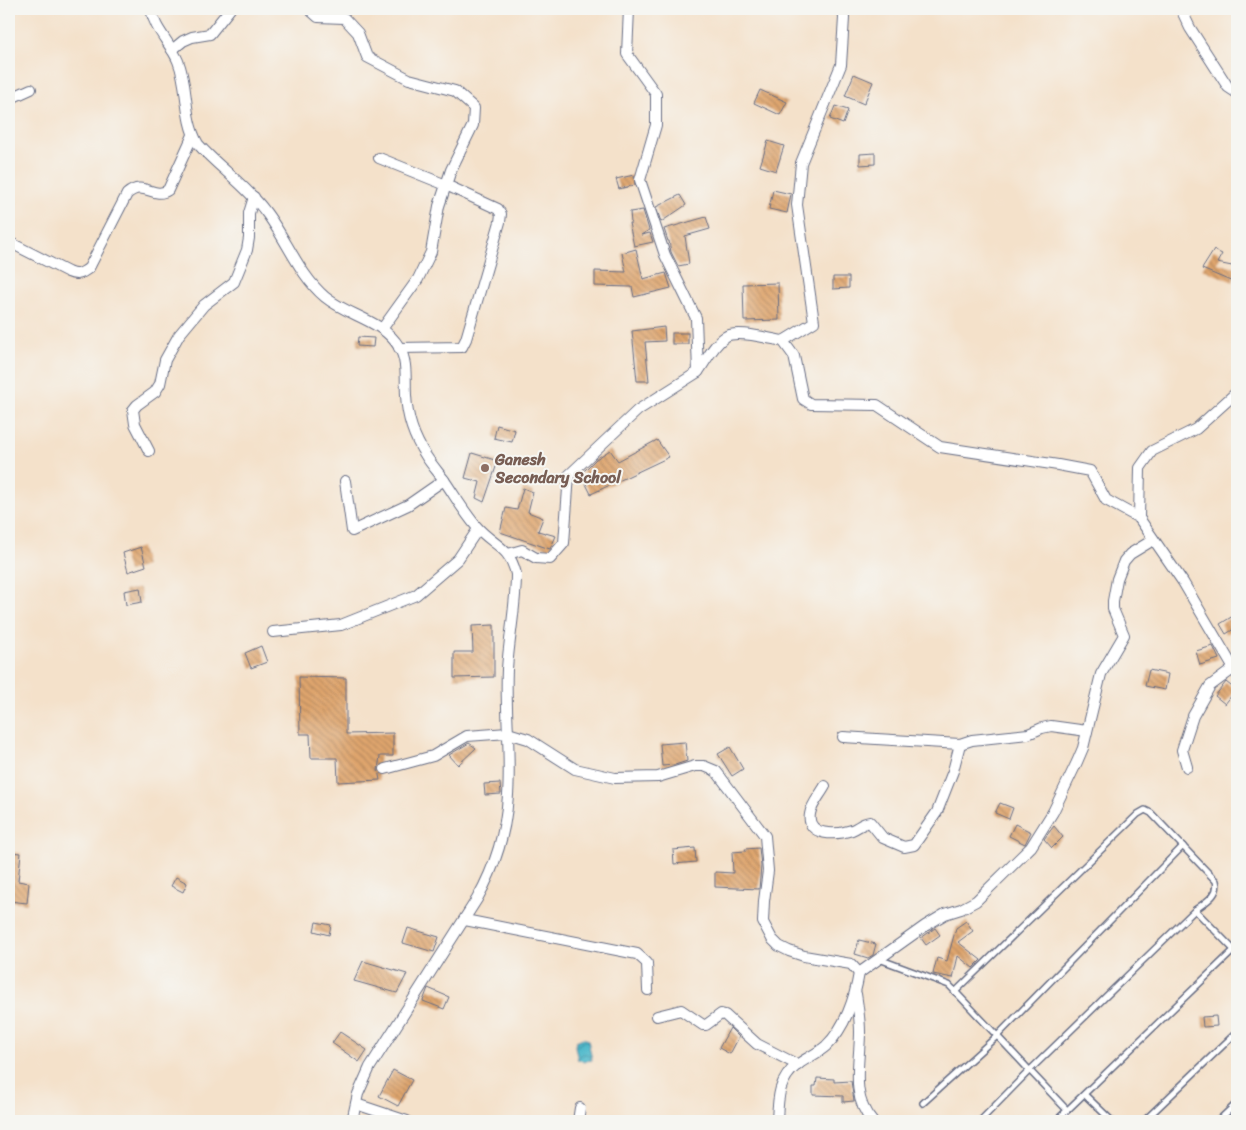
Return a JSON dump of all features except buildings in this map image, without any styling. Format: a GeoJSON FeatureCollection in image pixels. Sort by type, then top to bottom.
{"type":"FeatureCollection","features":[{"type":"Feature","properties":{"kind":"street"},"geometry":{"type":"LineString","coordinates":[[151,9],[159,30],[172,50],[182,73],[189,123],[193,135],[205,152],[254,197],[274,223],[305,273],[325,297],[382,329],[399,348],[406,369],[406,396],[409,414],[426,456],[464,512],[478,529],[508,554],[513,564],[516,585],[507,670],[508,794],[502,838],[486,883],[465,920],[363,1080],[352,1121]]}},
{"type":"Feature","properties":{"kind":"street"},"geometry":{"type":"LineString","coordinates":[[172,50],[183,41],[192,37],[210,34],[230,9]]}},
{"type":"Feature","properties":{"kind":"street"},"geometry":{"type":"LineString","coordinates":[[309,9],[318,17],[344,18],[358,33],[367,57],[409,79],[456,92],[474,108],[473,124],[451,170],[439,206],[431,252],[418,279],[382,329]]}},
{"type":"Feature","properties":{"kind":"street"},"geometry":{"type":"LineString","coordinates":[[629,9],[627,54],[656,94],[656,125],[640,180],[664,254],[696,318],[698,372]]}},
{"type":"Feature","properties":{"kind":"street"},"geometry":{"type":"LineString","coordinates":[[508,554],[522,550],[536,558],[550,559],[564,544],[569,475],[638,410],[698,372],[715,347],[726,336],[736,333],[783,341],[814,322],[797,205],[801,163],[841,65],[843,9]]}},
{"type":"Feature","properties":{"kind":"street"},"geometry":{"type":"LineString","coordinates":[[1181,9],[1190,28],[1228,87],[1237,94]]}},
{"type":"Feature","properties":{"kind":"street"},"geometry":{"type":"LineString","coordinates":[[9,99],[31,89]]}},
{"type":"Feature","properties":{"kind":"street"},"geometry":{"type":"LineString","coordinates":[[9,242],[74,275],[82,273],[89,268],[127,194],[140,187],[156,193],[163,193],[168,190],[193,135]]}},
{"type":"Feature","properties":{"kind":"street"},"geometry":{"type":"LineString","coordinates":[[379,158],[446,185],[498,209],[501,214],[462,348],[399,348]]}},
{"type":"Feature","properties":{"kind":"street"},"geometry":{"type":"LineString","coordinates":[[149,452],[135,424],[133,410],[156,392],[160,384],[165,360],[179,335],[204,305],[234,282],[247,250],[249,213],[254,197]]}},
{"type":"Feature","properties":{"kind":"street"},"geometry":{"type":"LineString","coordinates":[[783,341],[794,356],[803,399],[811,404],[877,405],[940,447],[1058,464],[1090,471],[1106,500],[1139,518],[1183,582],[1235,672],[1210,686],[1193,716],[1182,750],[1187,767]]}},
{"type":"Feature","properties":{"kind":"street"},"geometry":{"type":"LineString","coordinates":[[1139,518],[1140,468],[1152,452],[1196,428],[1237,392]]}},
{"type":"Feature","properties":{"kind":"street"},"geometry":{"type":"LineString","coordinates":[[345,481],[352,531],[408,505],[444,480]]}},
{"type":"Feature","properties":{"kind":"street"},"geometry":{"type":"LineString","coordinates":[[273,632],[341,625],[416,595],[458,560],[478,529]]}},
{"type":"Feature","properties":{"kind":"street"},"geometry":{"type":"LineString","coordinates":[[872,1121],[868,1117],[857,1083],[860,1029],[856,994],[859,973],[925,926],[945,914],[961,909],[976,901],[1031,847],[1052,812],[1077,762],[1101,674],[1124,635],[1113,609],[1113,601],[1124,561],[1130,554],[1153,540]]}},
{"type":"Feature","properties":{"kind":"street"},"geometry":{"type":"LineString","coordinates":[[844,737],[960,744],[972,740],[1028,734],[1051,726],[1087,731]]}},
{"type":"Feature","properties":{"kind":"street"},"geometry":{"type":"LineString","coordinates":[[385,769],[433,756],[467,736],[508,733],[528,739],[575,769],[615,778],[658,777],[695,766],[704,766],[716,771],[765,836],[768,871],[763,922],[772,939],[779,946],[804,956],[851,964],[859,973]]}},
{"type":"Feature","properties":{"kind":"street"},"geometry":{"type":"LineString","coordinates":[[825,786],[810,813],[811,825],[816,830],[830,834],[853,830],[863,823],[870,822],[883,838],[904,847],[914,845],[937,812],[953,770],[960,744]]}},
{"type":"Feature","properties":{"kind":"street"},"geometry":{"type":"LineString","coordinates":[[465,920],[637,954],[647,964],[648,990]]}},
{"type":"Feature","properties":{"kind":"street"},"geometry":{"type":"LineString","coordinates":[[777,1121],[778,1094],[784,1082],[798,1065],[827,1045],[841,1025],[856,994]]}},
{"type":"Feature","properties":{"kind":"street"},"geometry":{"type":"LineString","coordinates":[[657,1016],[681,1010],[703,1025],[706,1025],[721,1014],[754,1042],[798,1065]]}},
{"type":"Feature","properties":{"kind":"street"},"geometry":{"type":"LineString","coordinates":[[356,1104],[407,1121]]}},
{"type":"Feature","properties":{"kind":"street"},"geometry":{"type":"LineString","coordinates":[[578,1121],[580,1108]]}},
{"type":"Feature","properties":{"kind":"lane"},"geometry":{"type":"LineString","coordinates":[[956,992],[1138,814],[1145,810],[1216,881],[1218,887],[1216,892],[1195,910],[1030,1070],[980,1121]]}},
{"type":"Feature","properties":{"kind":"lane"},"geometry":{"type":"LineString","coordinates":[[923,1103],[997,1036],[1183,846]]}},
{"type":"Feature","properties":{"kind":"lane"},"geometry":{"type":"LineString","coordinates":[[1056,1121],[1236,952],[1195,910]]}},
{"type":"Feature","properties":{"kind":"lane"},"geometry":{"type":"LineString","coordinates":[[879,958],[949,985],[1068,1110]]}},
{"type":"Feature","properties":{"kind":"lane"},"geometry":{"type":"LineString","coordinates":[[1144,1121],[1237,1032]]}},
{"type":"Feature","properties":{"kind":"lane"},"geometry":{"type":"LineString","coordinates":[[1085,1095],[1112,1121]]}},
{"type":"Feature","properties":{"kind":"lane"},"geometry":{"type":"LineString","coordinates":[[1218,1121],[1237,1103]]}},
{"type":"Feature","properties":{"kind":"water"},"geometry":{"type":"Polygon","coordinates":[[[583,1038],[588,1040],[592,1060],[578,1060],[575,1046],[576,1041],[583,1038]]]}},
{"type":"Feature","properties":{"kind":"place","name":"Ganesh Secondary School"},"geometry":{"type":"Point","coordinates":[485,468]}}]}
